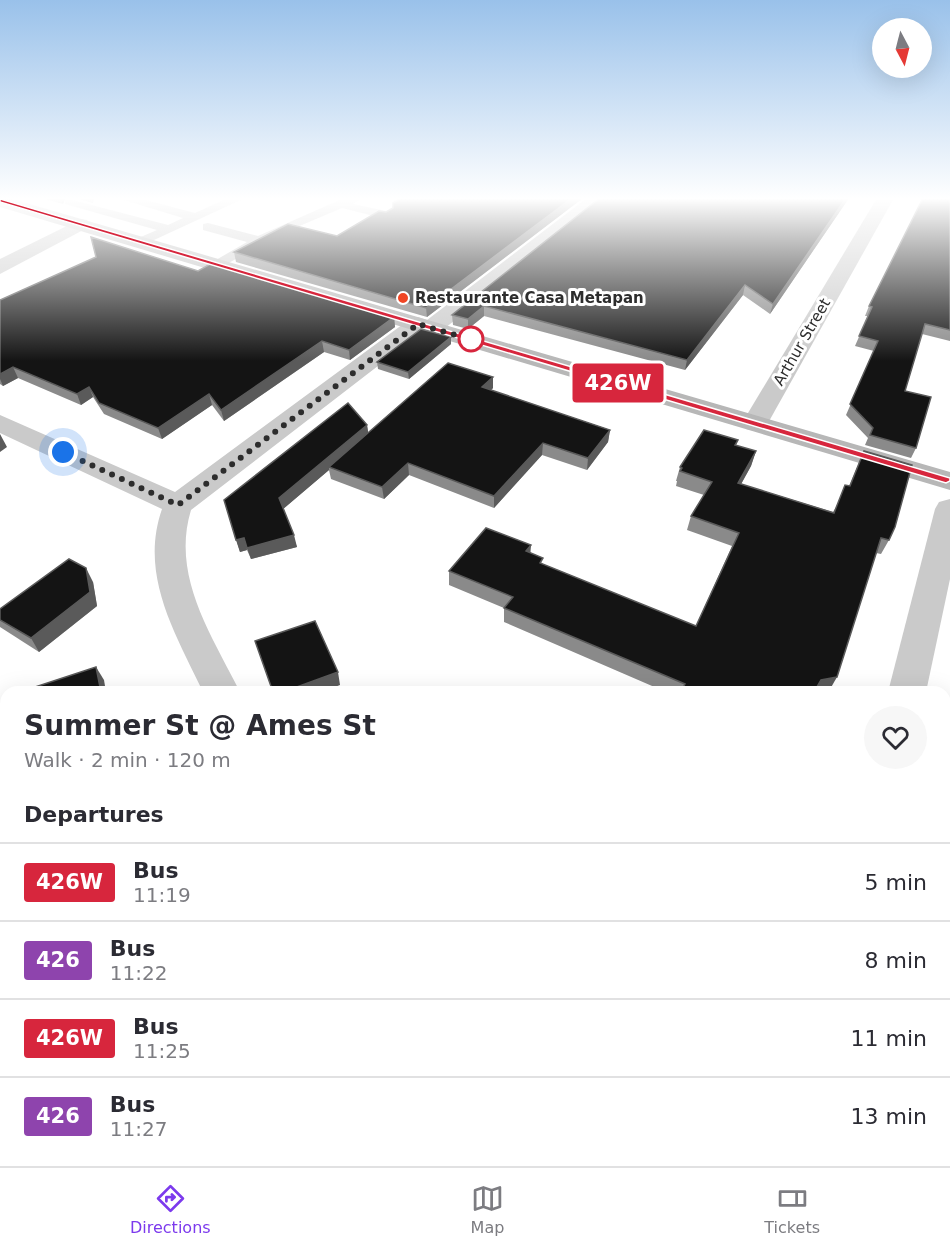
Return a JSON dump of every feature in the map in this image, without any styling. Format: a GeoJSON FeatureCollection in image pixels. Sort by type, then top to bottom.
{"type":"FeatureCollection","features":[{"type":"Feature","properties":{"kind":"main road"},"geometry":{"type":"LineString","coordinates":[[176,252],[950,481]]}},
{"type":"Feature","properties":{"kind":"street"},"geometry":{"type":"LineString","coordinates":[[4,262],[23,252]]}},
{"type":"Feature","properties":{"kind":"street"},"geometry":{"type":"LineString","coordinates":[[219,686],[191,630],[169,565],[167,540],[178,505],[524,252]]}},
{"type":"Feature","properties":{"kind":"street","name":"Arthur Street"},"geometry":{"type":"LineString","coordinates":[[755,423],[854,252]]}},
{"type":"Feature","properties":{"kind":"street"},"geometry":{"type":"LineString","coordinates":[[0,423],[178,505]]}},
{"type":"Feature","properties":{"kind":"street"},"geometry":{"type":"LineString","coordinates":[[908,686],[950,509]]}},
{"type":"Feature","properties":{"kind":"lane"},"geometry":{"type":"LineString","coordinates":[[216,264],[238,252]]}},
{"type":"Feature","properties":{"kind":"building"},"geometry":{"type":"Polygon","coordinates":[[[95,252],[140,252],[198,271],[212,263],[394,317],[349,350],[322,341],[221,410],[209,394],[158,428],[99,403],[89,387],[77,394],[13,367],[0,374],[0,300],[96,257],[95,252]]]}},
{"type":"Feature","properties":{"kind":"building"},"geometry":{"type":"Polygon","coordinates":[[[235,252],[500,252],[426,308],[235,252]]]}},
{"type":"Feature","properties":{"kind":"building"},"geometry":{"type":"Polygon","coordinates":[[[531,252],[809,252],[773,304],[745,285],[687,360],[484,306],[468,319],[452,315],[531,252]]]}},
{"type":"Feature","properties":{"kind":"building"},"geometry":{"type":"Polygon","coordinates":[[[896,252],[950,252],[950,330],[925,324],[905,391],[931,397],[916,448],[870,435],[873,428],[850,404],[878,341],[859,336],[872,307],[869,306],[896,252]]]}},
{"type":"Feature","properties":{"kind":"building"},"geometry":{"type":"Polygon","coordinates":[[[421,329],[451,337],[408,372],[377,362],[421,329]]]}},
{"type":"Feature","properties":{"kind":"building"},"geometry":{"type":"Polygon","coordinates":[[[448,363],[493,377],[482,387],[610,430],[588,458],[543,443],[494,496],[408,463],[382,487],[329,467],[448,363]]]}},
{"type":"Feature","properties":{"kind":"building"},"geometry":{"type":"Polygon","coordinates":[[[348,403],[367,425],[279,498],[294,535],[247,548],[244,538],[236,540],[224,500],[348,403]]]}},
{"type":"Feature","properties":{"kind":"building"},"geometry":{"type":"Polygon","coordinates":[[[704,430],[738,440],[735,445],[756,451],[738,483],[834,513],[845,485],[850,486],[864,451],[912,465],[895,527],[889,540],[881,538],[837,677],[821,680],[818,686],[684,686],[685,684],[504,608],[513,597],[449,571],[486,528],[531,545],[526,551],[543,558],[540,563],[696,626],[739,533],[691,516],[712,482],[680,471],[682,468],[680,467],[704,430]]]}},
{"type":"Feature","properties":{"kind":"building"},"geometry":{"type":"Polygon","coordinates":[[[69,559],[86,568],[90,592],[31,638],[0,620],[0,609],[69,559]]]}},
{"type":"Feature","properties":{"kind":"building"},"geometry":{"type":"Polygon","coordinates":[[[315,621],[338,672],[300,686],[271,686],[255,641],[315,621]]]}},
{"type":"Feature","properties":{"kind":"building"},"geometry":{"type":"Polygon","coordinates":[[[96,667],[100,686],[38,686],[96,667]]]}},
{"type":"Feature","properties":{"kind":"bus line","name":"426W"},"geometry":{"type":"LineString","coordinates":[[174,252],[950,481]]}},
{"type":"Feature","properties":{"kind":"place","name":"Restaurante Casa Metapan"},"geometry":{"type":"Point","coordinates":[403,298]}},
{"type":"Feature","properties":{"kind":"route"},"geometry":{"type":"LineString","coordinates":[[63,452],[178,505],[418,324],[476,341],[471,339]]}}]}
